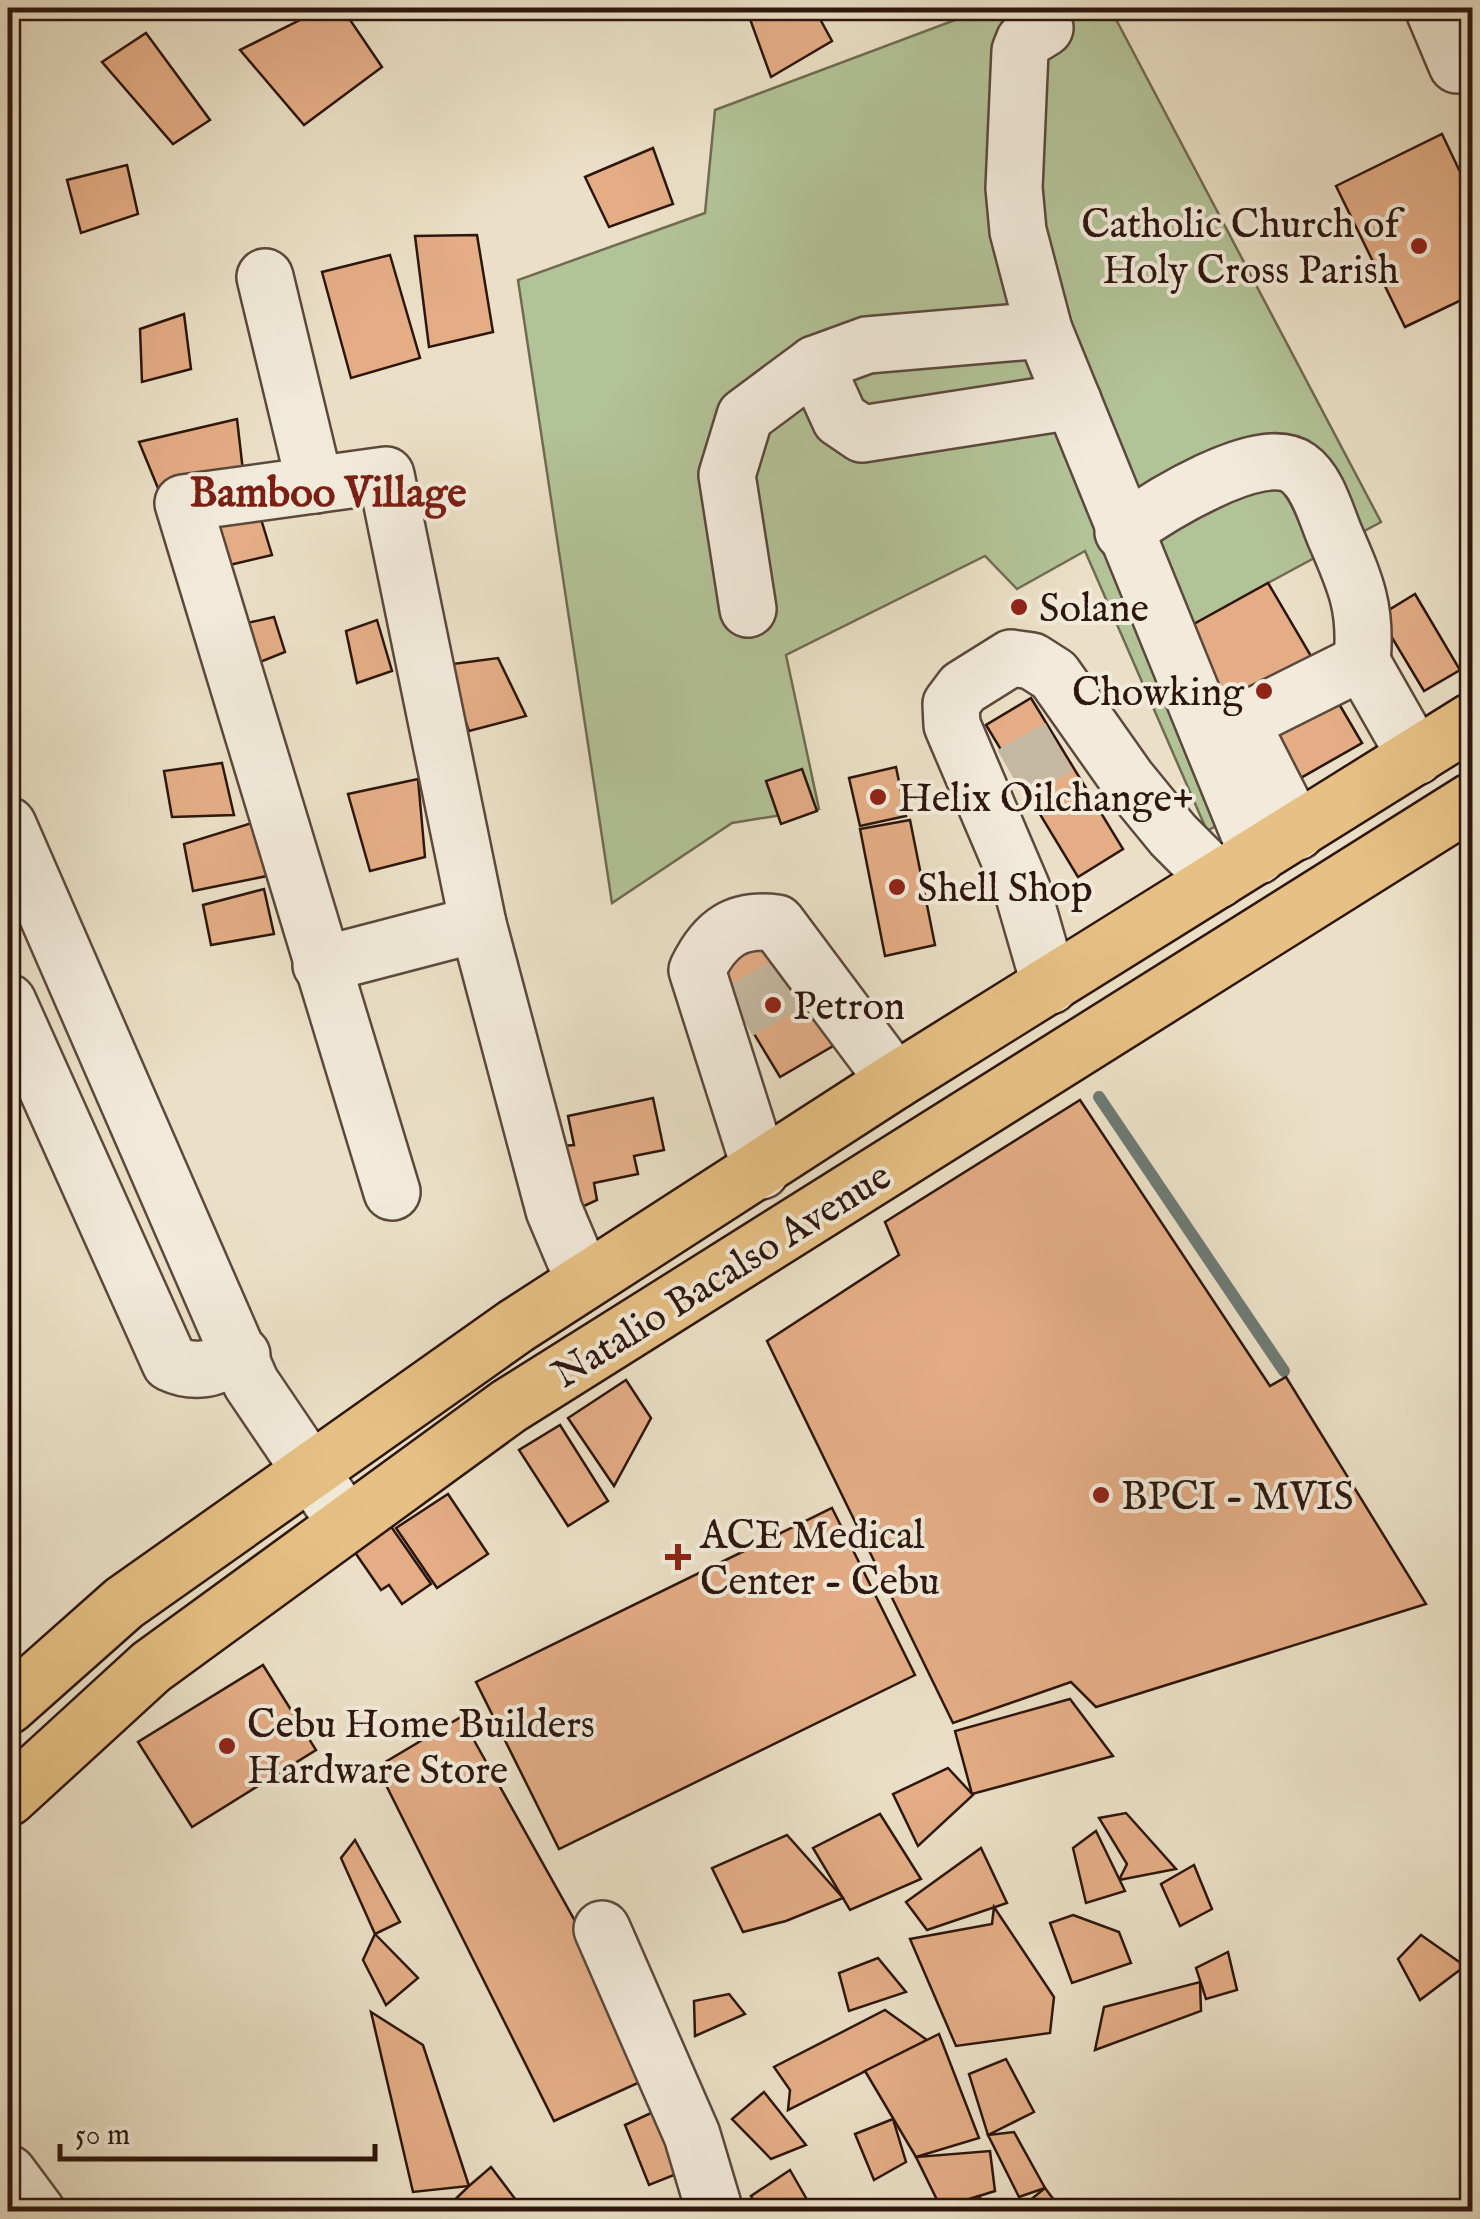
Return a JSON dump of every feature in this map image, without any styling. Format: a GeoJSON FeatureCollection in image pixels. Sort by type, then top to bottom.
{"type":"FeatureCollection","features":[{"type":"Feature","properties":{"kind":"main road","name":"Natalio Bacalso Avenue"},"geometry":{"type":"LineString","coordinates":[[8,1706],[124,1604],[584,1281],[895,1081],[1472,721]]}},
{"type":"Feature","properties":{"kind":"main road","name":"Natalio Bacalso Avenue"},"geometry":{"type":"LineString","coordinates":[[8,1798],[151,1668],[344,1522],[510,1406],[1472,801]]}},
{"type":"Feature","properties":{"kind":"street"},"geometry":{"type":"LineString","coordinates":[[1433,8],[1457,65]]}},
{"type":"Feature","properties":{"kind":"street"},"geometry":{"type":"LineString","coordinates":[[1045,28],[1024,41],[1020,51],[1014,188],[1018,231],[1044,330],[1122,532],[1258,856]]}},
{"type":"Feature","properties":{"kind":"street"},"geometry":{"type":"LineString","coordinates":[[265,277],[315,485]]}},
{"type":"Feature","properties":{"kind":"street"},"geometry":{"type":"LineString","coordinates":[[748,609],[727,475],[746,416],[815,364],[866,345],[1044,330]]}},
{"type":"Feature","properties":{"kind":"street"},"geometry":{"type":"LineString","coordinates":[[815,364],[840,419],[862,434],[1072,401]]}},
{"type":"Feature","properties":{"kind":"street"},"geometry":{"type":"LineString","coordinates":[[1122,532],[1162,504],[1246,466],[1277,461],[1298,468],[1316,490],[1358,586],[1366,620],[1362,662],[1416,757]]}},
{"type":"Feature","properties":{"kind":"street"},"geometry":{"type":"LineString","coordinates":[[392,1192],[182,503],[386,476],[478,924],[554,1210],[584,1281]]}},
{"type":"Feature","properties":{"kind":"street"},"geometry":{"type":"LineString","coordinates":[[1050,986],[1022,889],[1000,789],[952,724],[950,704],[963,688],[1011,658],[1032,661],[1054,676],[1082,743],[1172,835],[1258,856]]}},
{"type":"Feature","properties":{"kind":"street"},"geometry":{"type":"LineString","coordinates":[[1258,856],[1246,732],[1250,718],[1362,662]]}},
{"type":"Feature","properties":{"kind":"street"},"geometry":{"type":"LineString","coordinates":[[8,825],[252,1383],[344,1522]]}},
{"type":"Feature","properties":{"kind":"street"},"geometry":{"type":"LineString","coordinates":[[761,1170],[729,1024],[698,970],[710,944],[748,920],[777,923],[808,980],[895,1081]]}},
{"type":"Feature","properties":{"kind":"street"},"geometry":{"type":"LineString","coordinates":[[321,965],[478,924]]}},
{"type":"Feature","properties":{"kind":"street"},"geometry":{"type":"LineString","coordinates":[[8,1002],[170,1363],[189,1372],[209,1370],[242,1356]]}},
{"type":"Feature","properties":{"kind":"street"},"geometry":{"type":"LineString","coordinates":[[602,1930],[692,2135],[715,2212]]}},
{"type":"Feature","properties":{"kind":"street"},"geometry":{"type":"LineString","coordinates":[[8,2173],[37,2212]]}},
{"type":"Feature","properties":{"kind":"green space"},"geometry":{"type":"Polygon","coordinates":[[[987,8],[1110,8],[1381,522],[1268,583],[1362,743],[1207,831],[1085,551],[1017,589],[985,556],[786,655],[819,809],[732,823],[612,903],[518,280],[705,213],[715,110],[987,8]]]}},
{"type":"Feature","properties":{"kind":"building"},"geometry":{"type":"Polygon","coordinates":[[[324,8],[342,8],[382,67],[304,125],[240,50],[324,8]]]}},
{"type":"Feature","properties":{"kind":"building"},"geometry":{"type":"Polygon","coordinates":[[[746,8],[814,8],[832,41],[771,77],[746,8]]]}},
{"type":"Feature","properties":{"kind":"building"},"geometry":{"type":"Polygon","coordinates":[[[146,33],[210,120],[173,144],[102,62],[146,33]]]}},
{"type":"Feature","properties":{"kind":"building","name":"Catholic Church of Holy Cross Parish"},"geometry":{"type":"Polygon","coordinates":[[[1442,134],[1472,197],[1472,295],[1405,327],[1336,186],[1442,134]]]}},
{"type":"Feature","properties":{"kind":"building"},"geometry":{"type":"Polygon","coordinates":[[[653,148],[673,204],[609,227],[585,177],[653,148]]]}},
{"type":"Feature","properties":{"kind":"building"},"geometry":{"type":"Polygon","coordinates":[[[127,165],[138,214],[81,233],[67,180],[127,165]]]}},
{"type":"Feature","properties":{"kind":"building"},"geometry":{"type":"Polygon","coordinates":[[[477,235],[493,332],[429,347],[415,236],[477,235]]]}},
{"type":"Feature","properties":{"kind":"building"},"geometry":{"type":"Polygon","coordinates":[[[390,255],[420,358],[351,378],[322,272],[390,255]]]}},
{"type":"Feature","properties":{"kind":"building"},"geometry":{"type":"Polygon","coordinates":[[[184,314],[191,369],[142,382],[140,329],[184,314]]]}},
{"type":"Feature","properties":{"kind":"building"},"geometry":{"type":"Polygon","coordinates":[[[237,419],[243,471],[160,493],[139,442],[237,419]]]}},
{"type":"Feature","properties":{"kind":"building"},"geometry":{"type":"Polygon","coordinates":[[[257,506],[272,555],[217,568],[202,522],[257,506]]]}},
{"type":"Feature","properties":{"kind":"building","name":"Chowking"},"geometry":{"type":"Polygon","coordinates":[[[1268,583],[1362,743],[1262,800],[1165,640],[1268,583]]]}},
{"type":"Feature","properties":{"kind":"building"},"geometry":{"type":"Polygon","coordinates":[[[1415,594],[1460,670],[1424,691],[1379,616],[1415,594]]]}},
{"type":"Feature","properties":{"kind":"building"},"geometry":{"type":"Polygon","coordinates":[[[274,617],[285,652],[250,666],[238,625],[274,617]]]}},
{"type":"Feature","properties":{"kind":"building"},"geometry":{"type":"Polygon","coordinates":[[[377,620],[392,671],[357,683],[346,631],[377,620]]]}},
{"type":"Feature","properties":{"kind":"building"},"geometry":{"type":"Polygon","coordinates":[[[498,658],[526,716],[469,731],[445,665],[498,658]]]}},
{"type":"Feature","properties":{"kind":"building"},"geometry":{"type":"Polygon","coordinates":[[[1031,698],[1123,849],[1078,877],[986,725],[1031,698]]]}},
{"type":"Feature","properties":{"kind":"building"},"geometry":{"type":"Polygon","coordinates":[[[222,763],[234,815],[172,817],[164,771],[222,763]]]}},
{"type":"Feature","properties":{"kind":"building","name":"Helix Oilchange+"},"geometry":{"type":"Polygon","coordinates":[[[896,767],[906,816],[860,826],[849,778],[896,767]]]}},
{"type":"Feature","properties":{"kind":"building"},"geometry":{"type":"Polygon","coordinates":[[[802,769],[817,811],[781,824],[766,781],[802,769]]]}},
{"type":"Feature","properties":{"kind":"building"},"geometry":{"type":"Polygon","coordinates":[[[418,779],[425,857],[370,871],[348,794],[418,779]]]}},
{"type":"Feature","properties":{"kind":"building","name":"Shell Shop"},"geometry":{"type":"Polygon","coordinates":[[[910,820],[935,945],[885,956],[860,829],[910,820]]]}},
{"type":"Feature","properties":{"kind":"building"},"geometry":{"type":"Polygon","coordinates":[[[255,822],[272,875],[193,891],[184,844],[255,822]]]}},
{"type":"Feature","properties":{"kind":"building"},"geometry":{"type":"Polygon","coordinates":[[[264,889],[274,934],[211,945],[203,905],[264,889]]]}},
{"type":"Feature","properties":{"kind":"building","name":"Petron"},"geometry":{"type":"Polygon","coordinates":[[[765,933],[833,1046],[780,1077],[712,964],[765,933]]]}},
{"type":"Feature","properties":{"kind":"building"},"geometry":{"type":"Polygon","coordinates":[[[653,1098],[664,1150],[634,1156],[638,1174],[594,1183],[597,1200],[571,1212],[549,1147],[574,1145],[568,1116],[653,1098]]]}},
{"type":"Feature","properties":{"kind":"building","name":"BPCI - MVIS"},"geometry":{"type":"Polygon","coordinates":[[[1080,1100],[1270,1386],[1286,1377],[1426,1604],[1096,1707],[1071,1682],[953,1723],[767,1341],[899,1255],[885,1222],[1080,1100]]]}},
{"type":"Feature","properties":{"kind":"building"},"geometry":{"type":"Polygon","coordinates":[[[626,1380],[651,1418],[614,1486],[568,1418],[626,1380]]]}},
{"type":"Feature","properties":{"kind":"building"},"geometry":{"type":"Polygon","coordinates":[[[560,1425],[608,1501],[568,1526],[519,1450],[560,1425]]]}},
{"type":"Feature","properties":{"kind":"building"},"geometry":{"type":"Polygon","coordinates":[[[448,1494],[488,1554],[437,1588],[396,1528],[448,1494]]]}},
{"type":"Feature","properties":{"kind":"building"},"geometry":{"type":"Polygon","coordinates":[[[832,1508],[915,1675],[559,1849],[476,1682],[832,1508]]]}},
{"type":"Feature","properties":{"kind":"building"},"geometry":{"type":"Polygon","coordinates":[[[390,1525],[431,1584],[402,1604],[389,1585],[381,1590],[354,1551],[390,1525]]]}},
{"type":"Feature","properties":{"kind":"building","name":"Cebu Home Builders Hardware Store"},"geometry":{"type":"Polygon","coordinates":[[[263,1665],[316,1750],[192,1827],[138,1742],[263,1665]]]}},
{"type":"Feature","properties":{"kind":"building"},"geometry":{"type":"Polygon","coordinates":[[[1070,1699],[1113,1756],[972,1794],[955,1731],[1070,1699]]]}},
{"type":"Feature","properties":{"kind":"building"},"geometry":{"type":"Polygon","coordinates":[[[461,1717],[660,2073],[554,2121],[377,1767],[461,1717]]]}},
{"type":"Feature","properties":{"kind":"building"},"geometry":{"type":"Polygon","coordinates":[[[948,1768],[973,1795],[918,1846],[893,1794],[948,1768]]]}},
{"type":"Feature","properties":{"kind":"building"},"geometry":{"type":"Polygon","coordinates":[[[1126,1813],[1176,1869],[1119,1880],[1127,1864],[1099,1818],[1126,1813]]]}},
{"type":"Feature","properties":{"kind":"building"},"geometry":{"type":"Polygon","coordinates":[[[880,1814],[921,1879],[850,1910],[813,1848],[880,1814]]]}},
{"type":"Feature","properties":{"kind":"building"},"geometry":{"type":"Polygon","coordinates":[[[1096,1831],[1125,1891],[1086,1903],[1073,1848],[1096,1831]]]}},
{"type":"Feature","properties":{"kind":"building"},"geometry":{"type":"Polygon","coordinates":[[[787,1835],[843,1898],[786,1921],[743,1932],[712,1868],[787,1835]]]}},
{"type":"Feature","properties":{"kind":"building"},"geometry":{"type":"Polygon","coordinates":[[[355,1840],[400,1922],[375,1934],[341,1858],[355,1840]]]}},
{"type":"Feature","properties":{"kind":"building"},"geometry":{"type":"Polygon","coordinates":[[[981,1848],[1007,1903],[927,1930],[906,1902],[981,1848]]]}},
{"type":"Feature","properties":{"kind":"building"},"geometry":{"type":"Polygon","coordinates":[[[1194,1865],[1212,1909],[1180,1926],[1161,1884],[1194,1865]]]}},
{"type":"Feature","properties":{"kind":"building"},"geometry":{"type":"Polygon","coordinates":[[[994,1907],[1054,1997],[1050,2033],[956,2046],[910,1939],[992,1924],[994,1907]]]}},
{"type":"Feature","properties":{"kind":"building"},"geometry":{"type":"Polygon","coordinates":[[[1073,1915],[1119,1932],[1131,1963],[1072,1983],[1050,1923],[1073,1915]]]}},
{"type":"Feature","properties":{"kind":"building"},"geometry":{"type":"Polygon","coordinates":[[[375,1934],[418,1978],[386,2005],[363,1960],[375,1934]]]}},
{"type":"Feature","properties":{"kind":"building"},"geometry":{"type":"Polygon","coordinates":[[[1421,1935],[1465,1966],[1420,2000],[1398,1959],[1421,1935]]]}},
{"type":"Feature","properties":{"kind":"building"},"geometry":{"type":"Polygon","coordinates":[[[1228,1952],[1237,1990],[1206,1999],[1196,1968],[1228,1952]]]}},
{"type":"Feature","properties":{"kind":"building"},"geometry":{"type":"Polygon","coordinates":[[[878,1958],[906,1992],[849,2011],[839,1973],[878,1958]]]}},
{"type":"Feature","properties":{"kind":"building"},"geometry":{"type":"Polygon","coordinates":[[[1200,1982],[1201,2011],[1095,2050],[1104,2007],[1200,1982]]]}},
{"type":"Feature","properties":{"kind":"building"},"geometry":{"type":"Polygon","coordinates":[[[729,1994],[745,2014],[695,2036],[694,2001],[729,1994]]]}},
{"type":"Feature","properties":{"kind":"building"},"geometry":{"type":"Polygon","coordinates":[[[885,2010],[927,2040],[788,2110],[790,2090],[774,2067],[885,2010]]]}},
{"type":"Feature","properties":{"kind":"building"},"geometry":{"type":"Polygon","coordinates":[[[371,2012],[423,2045],[469,2186],[413,2192],[371,2012]]]}},
{"type":"Feature","properties":{"kind":"building"},"geometry":{"type":"Polygon","coordinates":[[[939,2034],[979,2138],[916,2157],[865,2071],[939,2034]]]}},
{"type":"Feature","properties":{"kind":"building"},"geometry":{"type":"Polygon","coordinates":[[[1006,2059],[1034,2112],[988,2135],[969,2074],[1006,2059]]]}},
{"type":"Feature","properties":{"kind":"building"},"geometry":{"type":"Polygon","coordinates":[[[764,2092],[806,2145],[771,2159],[732,2119],[764,2092]]]}},
{"type":"Feature","properties":{"kind":"building"},"geometry":{"type":"Polygon","coordinates":[[[664,2107],[689,2169],[649,2185],[625,2125],[664,2107]]]}},
{"type":"Feature","properties":{"kind":"building"},"geometry":{"type":"Polygon","coordinates":[[[893,2119],[906,2162],[874,2180],[855,2134],[893,2119]]]}},
{"type":"Feature","properties":{"kind":"building"},"geometry":{"type":"Polygon","coordinates":[[[1014,2132],[1045,2188],[1019,2197],[988,2135],[1014,2132]]]}},
{"type":"Feature","properties":{"kind":"building"},"geometry":{"type":"Polygon","coordinates":[[[990,2151],[995,2191],[941,2208],[916,2157],[990,2151]]]}},
{"type":"Feature","properties":{"kind":"building"},"geometry":{"type":"Polygon","coordinates":[[[491,2167],[525,2212],[442,2212],[469,2186],[491,2167]]]}},
{"type":"Feature","properties":{"kind":"building"},"geometry":{"type":"Polygon","coordinates":[[[790,2170],[814,2212],[760,2212],[751,2196],[790,2170]]]}},
{"type":"Feature","properties":{"kind":"building"},"geometry":{"type":"Polygon","coordinates":[[[1045,2188],[1063,2212],[1019,2212],[1018,2210],[1045,2188]]]}},
{"type":"Feature","properties":{"kind":"building"},"geometry":{"type":"Polygon","coordinates":[[[979,2196],[987,2212],[937,2212],[941,2208],[979,2196]]]}},
{"type":"Feature","properties":{"kind":"waterway"},"geometry":{"type":"LineString","coordinates":[[1099,1097],[1284,1371]]}},
{"type":"Feature","properties":{"kind":"tunnel"},"geometry":{"type":"LineString","coordinates":[[1011,774],[1064,744]]}},
{"type":"Feature","properties":{"kind":"tunnel"},"geometry":{"type":"LineString","coordinates":[[739,1012],[794,980]]}},
{"type":"Feature","properties":{"kind":"place","name":"Catholic Church of Holy Cross Parish"},"geometry":{"type":"Point","coordinates":[1419,246]}},
{"type":"Feature","properties":{"kind":"place","name":"Solane"},"geometry":{"type":"Point","coordinates":[1019,607]}},
{"type":"Feature","properties":{"kind":"place","name":"Chowking"},"geometry":{"type":"Point","coordinates":[1264,691]}},
{"type":"Feature","properties":{"kind":"place","name":"Helix Oilchange+"},"geometry":{"type":"Point","coordinates":[878,797]}},
{"type":"Feature","properties":{"kind":"place","name":"Shell Shop"},"geometry":{"type":"Point","coordinates":[897,887]}},
{"type":"Feature","properties":{"kind":"place","name":"Petron"},"geometry":{"type":"Point","coordinates":[773,1005]}},
{"type":"Feature","properties":{"kind":"place","name":"BPCI - MVIS"},"geometry":{"type":"Point","coordinates":[1101,1495]}},
{"type":"Feature","properties":{"kind":"place","name":"ACE Medical Center - Cebu"},"geometry":{"type":"Point","coordinates":[678,1557]}},
{"type":"Feature","properties":{"kind":"place","name":"Cebu Home Builders Hardware Store"},"geometry":{"type":"Point","coordinates":[227,1746]}},
{"type":"Feature","properties":{"kind":"district","name":"Bamboo Village"},"geometry":{"type":"Point","coordinates":[328,491]}}]}
